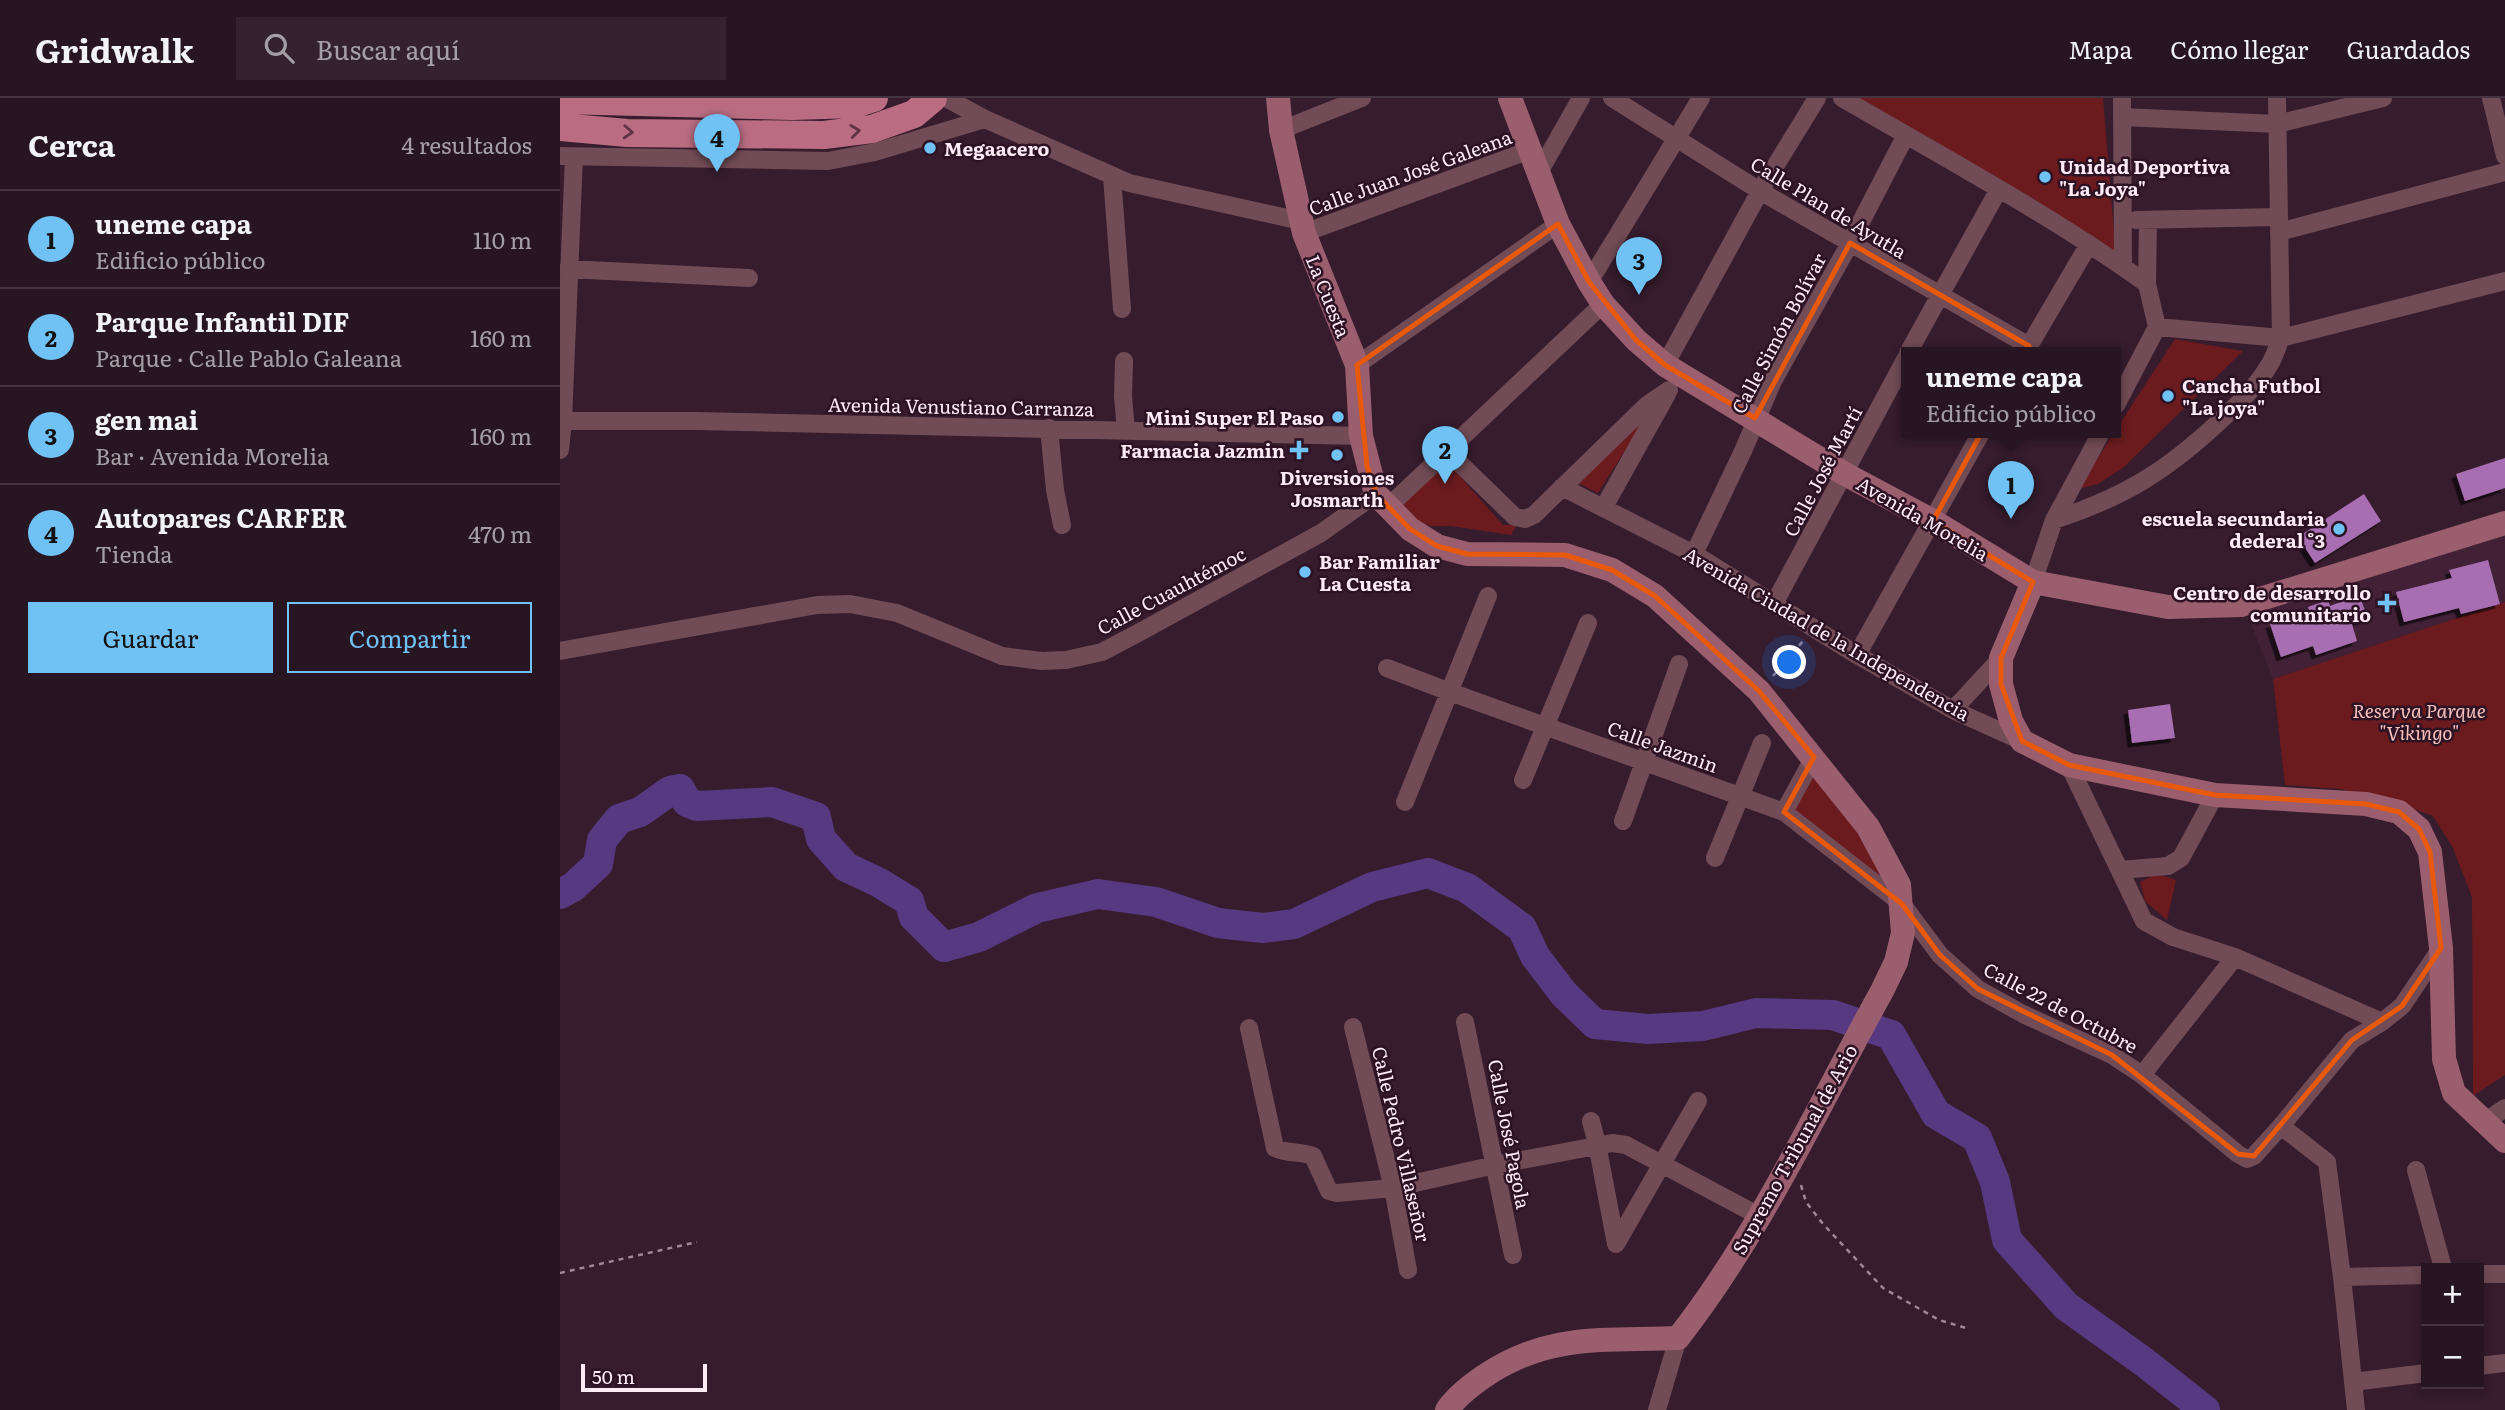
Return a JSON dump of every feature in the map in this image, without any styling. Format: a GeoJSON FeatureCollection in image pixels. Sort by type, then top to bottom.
{"type":"FeatureCollection","features":[{"type":"Feature","properties":{"kind":"main road"},"geometry":{"type":"LineString","coordinates":[[560,100],[792,106],[855,104],[874,98]]}},
{"type":"Feature","properties":{"kind":"main road"},"geometry":{"type":"LineString","coordinates":[[560,127],[627,133],[824,135],[872,129],[914,114],[933,98]]}},
{"type":"Feature","properties":{"kind":"street","name":"Calle Juan José Galeana"},"geometry":{"type":"LineString","coordinates":[[946,98],[985,119],[1129,183],[1303,227],[1530,150]]}},
{"type":"Feature","properties":{"kind":"street","name":"La Cuesta"},"geometry":{"type":"LineString","coordinates":[[1278,98],[1281,130],[1303,227],[1357,365],[1361,436],[1382,500]]}},
{"type":"Feature","properties":{"kind":"street"},"geometry":{"type":"LineString","coordinates":[[1281,130],[1362,98]]}},
{"type":"Feature","properties":{"kind":"street","name":"Avenida Morelia"},"geometry":{"type":"LineString","coordinates":[[1510,98],[1558,224],[1589,282],[1603,304],[1672,376],[1755,418],[1845,474],[1933,521],[2033,582],[2168,607],[2241,605],[2505,523]]}},
{"type":"Feature","properties":{"kind":"street"},"geometry":{"type":"LineString","coordinates":[[1538,174],[1581,98]]}},
{"type":"Feature","properties":{"kind":"street","name":"Calle Plan de Ayutla"},"geometry":{"type":"LineString","coordinates":[[1612,98],[1760,191],[1939,295],[2022,347]]}},
{"type":"Feature","properties":{"kind":"street"},"geometry":{"type":"LineString","coordinates":[[1589,282],[1701,98]]}},
{"type":"Feature","properties":{"kind":"street"},"geometry":{"type":"LineString","coordinates":[[1604,507],[1672,376],[1760,191],[1817,98]]}},
{"type":"Feature","properties":{"kind":"street"},"geometry":{"type":"LineString","coordinates":[[1842,98],[1999,189],[2089,244],[2147,284]]}},
{"type":"Feature","properties":{"kind":"street"},"geometry":{"type":"LineString","coordinates":[[2122,98],[2123,267]]}},
{"type":"Feature","properties":{"kind":"street"},"geometry":{"type":"LineString","coordinates":[[2054,520],[2094,507],[2147,481],[2195,444],[2245,398],[2269,366],[2281,338],[2277,98]]}},
{"type":"Feature","properties":{"kind":"street"},"geometry":{"type":"LineString","coordinates":[[2122,117],[2277,124],[2383,98]]}},
{"type":"Feature","properties":{"kind":"street"},"geometry":{"type":"LineString","coordinates":[[2491,98],[2505,156]]}},
{"type":"Feature","properties":{"kind":"street"},"geometry":{"type":"LineString","coordinates":[[560,450],[568,269],[567,156],[828,161],[875,152],[985,119]]}},
{"type":"Feature","properties":{"kind":"street","name":"Calle Simón Bolívar"},"geometry":{"type":"LineString","coordinates":[[1694,554],[1773,381],[1850,243],[1906,135]]}},
{"type":"Feature","properties":{"kind":"street"},"geometry":{"type":"LineString","coordinates":[[2122,221],[2279,225],[2505,172]]}},
{"type":"Feature","properties":{"kind":"street"},"geometry":{"type":"LineString","coordinates":[[1112,176],[1122,309]]}},
{"type":"Feature","properties":{"kind":"street"},"geometry":{"type":"LineString","coordinates":[[1912,347],[1999,189]]}},
{"type":"Feature","properties":{"kind":"street"},"geometry":{"type":"LineString","coordinates":[[2121,395],[2157,327],[2147,284],[2148,220]]}},
{"type":"Feature","properties":{"kind":"street"},"geometry":{"type":"LineString","coordinates":[[1357,365],[1558,224]]}},
{"type":"Feature","properties":{"kind":"street"},"geometry":{"type":"LineString","coordinates":[[2029,347],[2089,244]]}},
{"type":"Feature","properties":{"kind":"street"},"geometry":{"type":"LineString","coordinates":[[568,269],[749,278]]}},
{"type":"Feature","properties":{"kind":"street"},"geometry":{"type":"LineString","coordinates":[[2157,327],[2281,338],[2505,281]]}},
{"type":"Feature","properties":{"kind":"street","name":"Calle Cuauhtémoc"},"geometry":{"type":"LineString","coordinates":[[560,651],[817,606],[850,604],[897,613],[1002,656],[1042,661],[1066,660],[1102,652],[1382,500],[1448,452],[1603,304]]}},
{"type":"Feature","properties":{"kind":"street"},"geometry":{"type":"LineString","coordinates":[[1124,361],[1126,431]]}},
{"type":"Feature","properties":{"kind":"street","name":"Calle José Martí"},"geometry":{"type":"LineString","coordinates":[[1774,604],[1901,368]]}},
{"type":"Feature","properties":{"kind":"street"},"geometry":{"type":"LineString","coordinates":[[1448,452],[1515,517],[1525,519],[1534,515],[1647,405],[1672,376]]}},
{"type":"Feature","properties":{"kind":"street","name":"Avenida Venustiano Carranza"},"geometry":{"type":"LineString","coordinates":[[562,421],[1049,428],[1361,436]]}},
{"type":"Feature","properties":{"kind":"street"},"geometry":{"type":"LineString","coordinates":[[1049,428],[1055,490],[1062,525]]}},
{"type":"Feature","properties":{"kind":"street"},"geometry":{"type":"LineString","coordinates":[[1857,655],[1978,438]]}},
{"type":"Feature","properties":{"kind":"street"},"geometry":{"type":"LineString","coordinates":[[1953,710],[2001,658],[2033,582],[2054,520],[2098,438]]}},
{"type":"Feature","properties":{"kind":"street","name":"Avenida Ciudad de la Independencia"},"geometry":{"type":"LineString","coordinates":[[1562,486],[1694,554],[1816,627],[1857,655],[1953,710],[2069,765],[2215,795],[2367,804],[2399,812],[2420,829],[2430,852],[2441,948],[2444,1059],[2454,1093],[2505,1141]]}},
{"type":"Feature","properties":{"kind":"street","name":"Supremo Tribunal de Ario"},"geometry":{"type":"LineString","coordinates":[[1382,500],[1410,529],[1437,546],[1467,554],[1565,555],[1612,570],[1655,596],[1759,691],[1868,827],[1899,885],[1903,933],[1896,962],[1882,991],[1760,1217],[1701,1309],[1678,1338]]}},
{"type":"Feature","properties":{"kind":"street"},"geometry":{"type":"LineString","coordinates":[[1405,802],[1488,596]]}},
{"type":"Feature","properties":{"kind":"street"},"geometry":{"type":"LineString","coordinates":[[1523,780],[1588,623]]}},
{"type":"Feature","properties":{"kind":"street"},"geometry":{"type":"LineString","coordinates":[[2001,658],[2001,684],[2011,721],[2022,741]]}},
{"type":"Feature","properties":{"kind":"street"},"geometry":{"type":"LineString","coordinates":[[1623,821],[1679,664]]}},
{"type":"Feature","properties":{"kind":"street","name":"Calle Jazmin"},"geometry":{"type":"LineString","coordinates":[[1387,668],[1784,812],[1902,904]]}},
{"type":"Feature","properties":{"kind":"street"},"geometry":{"type":"LineString","coordinates":[[1715,858],[1762,743]]}},
{"type":"Feature","properties":{"kind":"street"},"geometry":{"type":"LineString","coordinates":[[1784,812],[1814,757]]}},
{"type":"Feature","properties":{"kind":"street"},"geometry":{"type":"LineString","coordinates":[[2069,765],[2144,921],[2173,937],[2235,957],[2382,1022]]}},
{"type":"Feature","properties":{"kind":"street"},"geometry":{"type":"LineString","coordinates":[[2120,870],[2168,866],[2180,858],[2215,795]]}},
{"type":"Feature","properties":{"kind":"street","name":"Calle 22 de Octubre"},"geometry":{"type":"LineString","coordinates":[[1902,904],[1940,956],[1978,989],[2023,1014],[2112,1055],[2142,1075],[2238,1154],[2247,1158],[2253,1156],[2281,1126]]}},
{"type":"Feature","properties":{"kind":"street"},"geometry":{"type":"LineString","coordinates":[[2356,1410],[2327,1162],[2281,1126],[2352,1040],[2402,1006],[2441,948]]}},
{"type":"Feature","properties":{"kind":"street"},"geometry":{"type":"LineString","coordinates":[[2142,1075],[2235,957]]}},
{"type":"Feature","properties":{"kind":"street","name":"Calle José Pagola"},"geometry":{"type":"LineString","coordinates":[[1465,1022],[1513,1255]]}},
{"type":"Feature","properties":{"kind":"street","name":"Calle Pedro Villaseñor"},"geometry":{"type":"LineString","coordinates":[[1353,1027],[1393,1188],[1408,1270]]}},
{"type":"Feature","properties":{"kind":"street"},"geometry":{"type":"LineString","coordinates":[[1249,1028],[1275,1148],[1285,1153],[1301,1151],[1314,1156],[1329,1191],[1336,1193],[1393,1188],[1612,1143],[1626,1145],[1760,1217]]}},
{"type":"Feature","properties":{"kind":"street"},"geometry":{"type":"LineString","coordinates":[[1591,1121],[1616,1244],[1698,1101]]}},
{"type":"Feature","properties":{"kind":"street"},"geometry":{"type":"LineString","coordinates":[[2483,1122],[2505,1108]]}},
{"type":"Feature","properties":{"kind":"street"},"geometry":{"type":"LineString","coordinates":[[2416,1170],[2442,1263]]}},
{"type":"Feature","properties":{"kind":"street"},"geometry":{"type":"LineString","coordinates":[[2484,1274],[2505,1274]]}},
{"type":"Feature","properties":{"kind":"street"},"geometry":{"type":"LineString","coordinates":[[2342,1277],[2421,1275]]}},
{"type":"Feature","properties":{"kind":"street"},"geometry":{"type":"LineString","coordinates":[[1447,1410],[1477,1381],[1496,1368],[1536,1349],[1563,1342],[1678,1338],[1657,1410]]}},
{"type":"Feature","properties":{"kind":"street"},"geometry":{"type":"LineString","coordinates":[[2484,1365],[2505,1363]]}},
{"type":"Feature","properties":{"kind":"street"},"geometry":{"type":"LineString","coordinates":[[2353,1382],[2421,1374]]}},
{"type":"Feature","properties":{"kind":"path"},"geometry":{"type":"LineString","coordinates":[[1759,691],[1816,627]]}},
{"type":"Feature","properties":{"kind":"path"},"geometry":{"type":"LineString","coordinates":[[1795,1152],[1802,1164],[1799,1179],[1806,1202],[1883,1288],[1939,1320],[1966,1328]]}},
{"type":"Feature","properties":{"kind":"path"},"geometry":{"type":"LineString","coordinates":[[560,1273],[697,1242]]}},
{"type":"Feature","properties":{"kind":"highlighted area"},"geometry":{"type":"Polygon","coordinates":[[[1558,224],[1589,282],[1636,340],[1665,365],[1755,418],[1850,243],[2029,346],[1933,521],[2033,582],[2001,658],[2001,684],[2022,741],[2069,765],[2215,795],[2366,804],[2399,812],[2419,829],[2430,852],[2441,948],[2402,1006],[2352,1040],[2254,1156],[2238,1154],[2112,1055],[1978,989],[1940,955],[1902,904],[1784,812],[1814,757],[1759,691],[1655,596],[1612,570],[1565,555],[1467,554],[1437,546],[1410,529],[1376,494],[1367,466],[1357,365],[1558,224]]]}},
{"type":"Feature","properties":{"kind":"shaded area","name":"Centro de desarrollo comunitario"},"geometry":{"type":"Polygon","coordinates":[[[2505,526],[2505,602],[2273,679],[2246,612],[2505,526]]]}},
{"type":"Feature","properties":{"kind":"green space","name":"Unidad Deportiva \"La Joya\""},"geometry":{"type":"Polygon","coordinates":[[[1846,98],[2103,98],[2116,256],[1846,98]]]}},
{"type":"Feature","properties":{"kind":"green space","name":"Cancha Futbol \"La joya\""},"geometry":{"type":"Polygon","coordinates":[[[2175,339],[2243,351],[2124,467],[2098,484],[2078,489],[2111,438],[2121,438],[2121,421],[2175,339]]]}},
{"type":"Feature","properties":{"kind":"green space"},"geometry":{"type":"Polygon","coordinates":[[[1658,399],[1598,493],[1573,481],[1658,399]]]}},
{"type":"Feature","properties":{"kind":"green space"},"geometry":{"type":"Polygon","coordinates":[[[1449,464],[1503,525],[1517,525],[1511,535],[1451,526],[1431,526],[1411,518],[1397,505],[1449,464]]]}},
{"type":"Feature","properties":{"kind":"green space","name":"Reserva Parque \"Vikingo\""},"geometry":{"type":"Polygon","coordinates":[[[2505,602],[2505,1075],[2473,1096],[2472,897],[2452,846],[2433,816],[2394,802],[2340,789],[2285,785],[2273,679],[2505,602]]]}},
{"type":"Feature","properties":{"kind":"green space"},"geometry":{"type":"Polygon","coordinates":[[[1813,770],[1860,832],[1889,887],[1790,807],[1813,770]]]}},
{"type":"Feature","properties":{"kind":"green space"},"geometry":{"type":"Polygon","coordinates":[[[2152,876],[2165,876],[2176,880],[2167,920],[2145,901],[2140,882],[2152,876]]]}},
{"type":"Feature","properties":{"kind":"building"},"geometry":{"type":"Polygon","coordinates":[[[2505,458],[2505,488],[2465,501],[2456,474],[2505,458]]]}},
{"type":"Feature","properties":{"kind":"building","name":"escuela secundaria dederal °3"},"geometry":{"type":"Polygon","coordinates":[[[2364,494],[2381,521],[2315,563],[2298,537],[2364,494]]]}},
{"type":"Feature","properties":{"kind":"building"},"geometry":{"type":"Polygon","coordinates":[[[2488,560],[2500,604],[2461,614],[2459,608],[2404,622],[2396,592],[2452,578],[2449,570],[2488,560]]]}},
{"type":"Feature","properties":{"kind":"building"},"geometry":{"type":"Polygon","coordinates":[[[2359,595],[2368,618],[2352,624],[2357,641],[2316,655],[2313,646],[2281,657],[2270,624],[2309,611],[2308,607],[2328,600],[2330,606],[2359,595]]]}},
{"type":"Feature","properties":{"kind":"building"},"geometry":{"type":"Polygon","coordinates":[[[2170,704],[2175,738],[2132,743],[2128,710],[2170,704]]]}},
{"type":"Feature","properties":{"kind":"waterway"},"geometry":{"type":"LineString","coordinates":[[560,894],[573,887],[598,864],[602,840],[619,819],[640,812],[670,791],[680,789],[687,802],[697,806],[772,802],[816,817],[821,839],[846,867],[909,901],[914,917],[944,947],[979,937],[1037,908],[1098,894],[1156,902],[1218,923],[1263,928],[1294,924],[1372,887],[1428,873],[1467,888],[1522,928],[1535,956],[1564,994],[1595,1024],[1648,1029],[1703,1026],[1756,1013],[1833,1015],[1891,1035],[1936,1114],[1977,1138],[1995,1182],[2007,1240],[2066,1306],[2205,1410]]}},
{"type":"Feature","properties":{"kind":"place","name":"Megaacero"},"geometry":{"type":"Point","coordinates":[930,148]}},
{"type":"Feature","properties":{"kind":"place","name":"Autopares CARFER"},"geometry":{"type":"Point","coordinates":[717,172]}},
{"type":"Feature","properties":{"kind":"place","name":"Unidad Deportiva \"La Joya\""},"geometry":{"type":"Point","coordinates":[2045,177]}},
{"type":"Feature","properties":{"kind":"place","name":"gen mai"},"geometry":{"type":"Point","coordinates":[1639,295]}},
{"type":"Feature","properties":{"kind":"place","name":"Cancha Futbol \"La joya\""},"geometry":{"type":"Point","coordinates":[2168,396]}},
{"type":"Feature","properties":{"kind":"place","name":"Mini Super El Paso"},"geometry":{"type":"Point","coordinates":[1338,417]}},
{"type":"Feature","properties":{"kind":"place","name":"Farmacia Jazmin"},"geometry":{"type":"Point","coordinates":[1299,450]}},
{"type":"Feature","properties":{"kind":"place","name":"Diversiones Josmarth"},"geometry":{"type":"Point","coordinates":[1337,455]}},
{"type":"Feature","properties":{"kind":"place","name":"Parque Infantil DIF"},"geometry":{"type":"Point","coordinates":[1445,484]}},
{"type":"Feature","properties":{"kind":"place","name":"uneme capa"},"geometry":{"type":"Point","coordinates":[2011,519]}},
{"type":"Feature","properties":{"kind":"place","name":"escuela secundaria dederal °3"},"geometry":{"type":"Point","coordinates":[2339,529]}},
{"type":"Feature","properties":{"kind":"place","name":"Bar Familiar La Cuesta"},"geometry":{"type":"Point","coordinates":[1305,572]}},
{"type":"Feature","properties":{"kind":"place","name":"Centro de desarrollo comunitario"},"geometry":{"type":"Point","coordinates":[2387,603]}}]}
